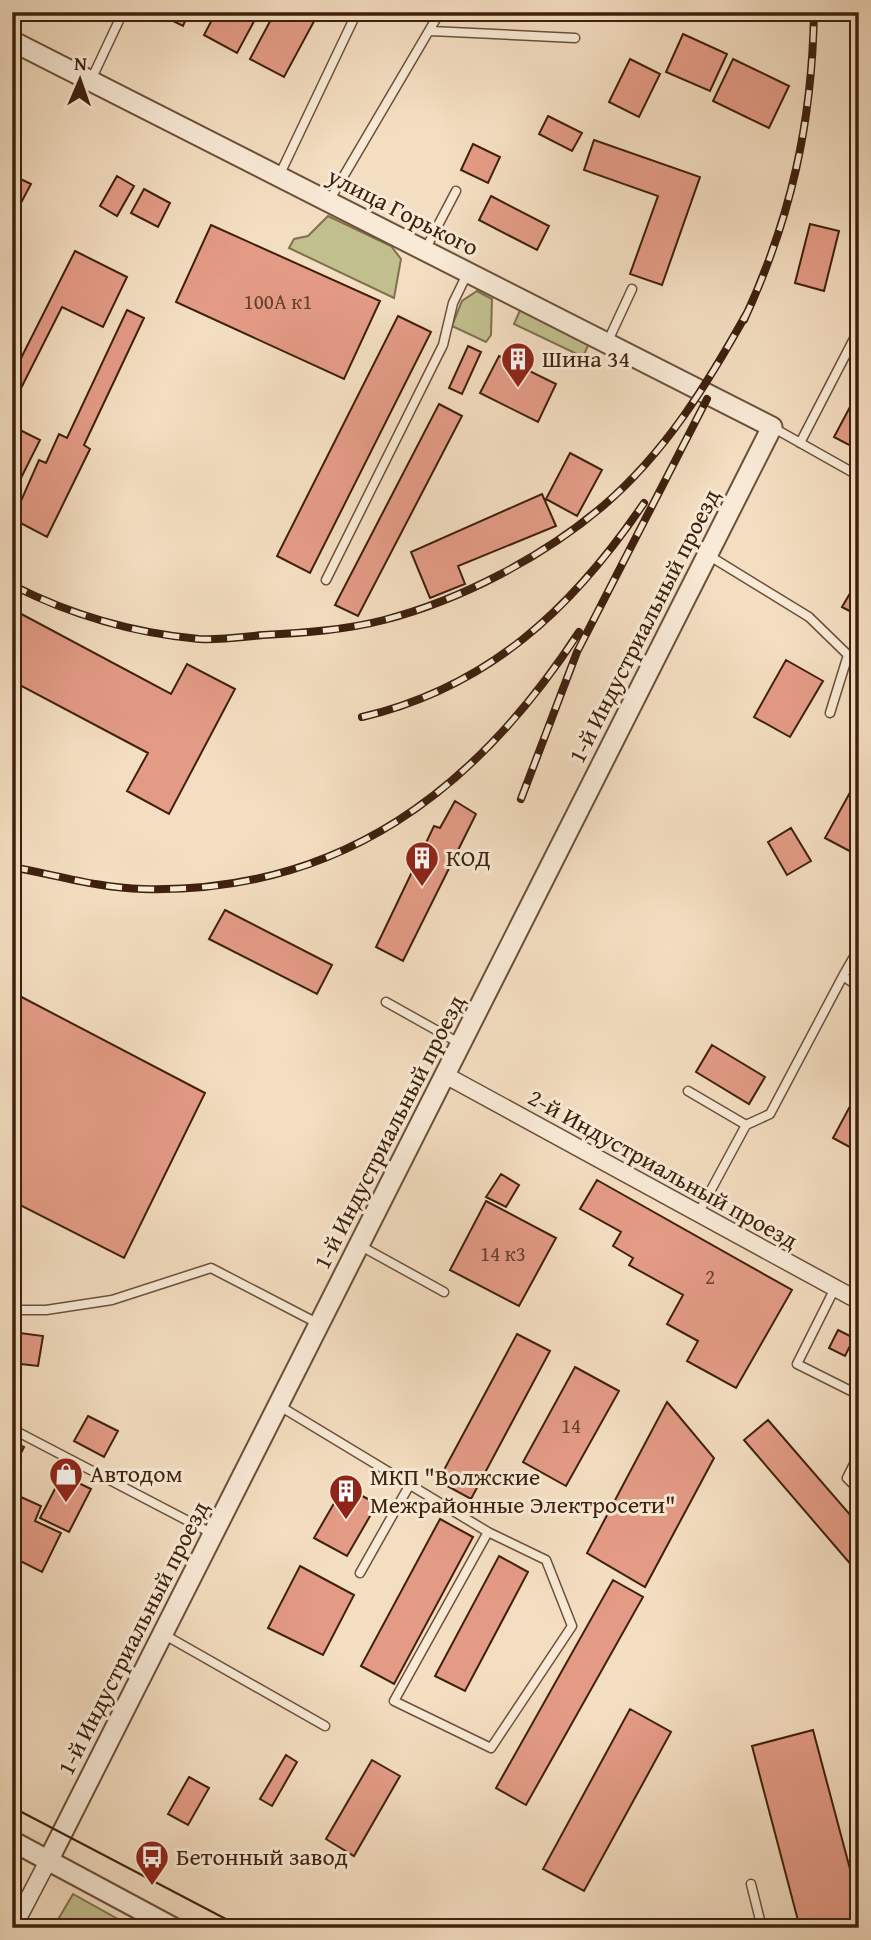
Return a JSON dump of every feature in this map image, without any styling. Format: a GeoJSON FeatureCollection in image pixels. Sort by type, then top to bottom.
{"type":"FeatureCollection","features":[{"type":"Feature","properties":{"kind":"street","name":"улица Горького"},"geometry":{"type":"LineString","coordinates":[[12,41],[772,427]]}},
{"type":"Feature","properties":{"kind":"street","name":"1-й Индустриальный проезд"},"geometry":{"type":"LineString","coordinates":[[49,1859],[772,427]]}},
{"type":"Feature","properties":{"kind":"street","name":"2-й Индустриальный проезд"},"geometry":{"type":"LineString","coordinates":[[445,1075],[859,1301]]}},
{"type":"Feature","properties":{"kind":"street"},"geometry":{"type":"LineString","coordinates":[[12,1841],[174,1928]]}},
{"type":"Feature","properties":{"kind":"street"},"geometry":{"type":"LineString","coordinates":[[13,1928],[49,1859]]}},
{"type":"Feature","properties":{"kind":"lane"},"geometry":{"type":"LineString","coordinates":[[91,80],[123,12]]}},
{"type":"Feature","properties":{"kind":"lane"},"geometry":{"type":"LineString","coordinates":[[279,176],[357,12]]}},
{"type":"Feature","properties":{"kind":"lane"},"geometry":{"type":"LineString","coordinates":[[329,201],[440,12]]}},
{"type":"Feature","properties":{"kind":"lane"},"geometry":{"type":"LineString","coordinates":[[430,32],[575,38]]}},
{"type":"Feature","properties":{"kind":"lane"},"geometry":{"type":"LineString","coordinates":[[425,251],[456,191]]}},
{"type":"Feature","properties":{"kind":"lane"},"geometry":{"type":"LineString","coordinates":[[326,580],[443,345],[453,303],[468,272]]}},
{"type":"Feature","properties":{"kind":"lane"},"geometry":{"type":"LineString","coordinates":[[607,343],[632,289]]}},
{"type":"Feature","properties":{"kind":"lane"},"geometry":{"type":"LineString","coordinates":[[800,443],[859,329]]}},
{"type":"Feature","properties":{"kind":"lane"},"geometry":{"type":"LineString","coordinates":[[847,352],[859,357]]}},
{"type":"Feature","properties":{"kind":"lane"},"geometry":{"type":"LineString","coordinates":[[772,427],[859,476]]}},
{"type":"Feature","properties":{"kind":"lane"},"geometry":{"type":"LineString","coordinates":[[708,555],[808,617],[849,655],[830,713]]}},
{"type":"Feature","properties":{"kind":"lane"},"geometry":{"type":"LineString","coordinates":[[698,1214],[746,1125],[769,1114],[859,948]]}},
{"type":"Feature","properties":{"kind":"lane"},"geometry":{"type":"LineString","coordinates":[[843,976],[859,987]]}},
{"type":"Feature","properties":{"kind":"lane"},"geometry":{"type":"LineString","coordinates":[[386,1002],[460,1044]]}},
{"type":"Feature","properties":{"kind":"lane"},"geometry":{"type":"LineString","coordinates":[[688,1091],[746,1125]]}},
{"type":"Feature","properties":{"kind":"lane"},"geometry":{"type":"LineString","coordinates":[[359,1245],[444,1292]]}},
{"type":"Feature","properties":{"kind":"lane"},"geometry":{"type":"LineString","coordinates":[[12,1310],[46,1310],[112,1300],[211,1268],[319,1324]]}},
{"type":"Feature","properties":{"kind":"lane"},"geometry":{"type":"LineString","coordinates":[[835,1288],[797,1364],[859,1395]]}},
{"type":"Feature","properties":{"kind":"lane"},"geometry":{"type":"LineString","coordinates":[[278,1405],[488,1532],[546,1560],[572,1626],[491,1748],[394,1701],[488,1532]]}},
{"type":"Feature","properties":{"kind":"lane"},"geometry":{"type":"LineString","coordinates":[[12,1429],[213,1534]]}},
{"type":"Feature","properties":{"kind":"lane"},"geometry":{"type":"LineString","coordinates":[[859,1454],[847,1478],[859,1490]]}},
{"type":"Feature","properties":{"kind":"lane"},"geometry":{"type":"LineString","coordinates":[[360,1573],[409,1486]]}},
{"type":"Feature","properties":{"kind":"lane"},"geometry":{"type":"LineString","coordinates":[[163,1634],[324,1726]]}},
{"type":"Feature","properties":{"kind":"lane"},"geometry":{"type":"LineString","coordinates":[[751,1885],[762,1928]]}},
{"type":"Feature","properties":{"kind":"shaded area"},"geometry":{"type":"Polygon","coordinates":[[[328,216],[391,246],[401,259],[394,298],[289,248],[294,239],[308,236],[328,216]]]}},
{"type":"Feature","properties":{"kind":"shaded area"},"geometry":{"type":"Polygon","coordinates":[[[477,291],[492,299],[491,335],[486,342],[452,326],[462,301],[477,291]]]}},
{"type":"Feature","properties":{"kind":"shaded area"},"geometry":{"type":"Polygon","coordinates":[[[521,308],[590,341],[583,357],[514,324],[521,308]]]}},
{"type":"Feature","properties":{"kind":"shaded area"},"geometry":{"type":"Polygon","coordinates":[[[73,1894],[134,1928],[53,1928],[73,1894]]]}},
{"type":"Feature","properties":{"kind":"building"},"geometry":{"type":"Polygon","coordinates":[[[155,12],[189,12],[183,26],[155,12]]]}},
{"type":"Feature","properties":{"kind":"building"},"geometry":{"type":"Polygon","coordinates":[[[216,12],[259,12],[237,53],[204,35],[216,12]]]}},
{"type":"Feature","properties":{"kind":"building"},"geometry":{"type":"Polygon","coordinates":[[[275,12],[319,12],[284,77],[250,59],[275,12]]]}},
{"type":"Feature","properties":{"kind":"building"},"geometry":{"type":"Polygon","coordinates":[[[683,34],[727,54],[710,91],[666,72],[683,34]]]}},
{"type":"Feature","properties":{"kind":"building"},"geometry":{"type":"Polygon","coordinates":[[[630,59],[660,74],[639,117],[609,102],[630,59]]]}},
{"type":"Feature","properties":{"kind":"building"},"geometry":{"type":"Polygon","coordinates":[[[733,59],[789,86],[769,128],[713,101],[733,59]]]}},
{"type":"Feature","properties":{"kind":"building"},"geometry":{"type":"Polygon","coordinates":[[[548,116],[582,133],[572,151],[539,134],[548,116]]]}},
{"type":"Feature","properties":{"kind":"building"},"geometry":{"type":"Polygon","coordinates":[[[594,140],[700,177],[662,285],[630,274],[658,196],[584,170],[594,140]]]}},
{"type":"Feature","properties":{"kind":"building"},"geometry":{"type":"Polygon","coordinates":[[[473,144],[500,157],[488,183],[461,170],[473,144]]]}},
{"type":"Feature","properties":{"kind":"building"},"geometry":{"type":"Polygon","coordinates":[[[12,175],[31,184],[14,216],[12,215],[12,175]]]}},
{"type":"Feature","properties":{"kind":"building"},"geometry":{"type":"Polygon","coordinates":[[[117,176],[134,186],[117,216],[100,206],[117,176]]]}},
{"type":"Feature","properties":{"kind":"building"},"geometry":{"type":"Polygon","coordinates":[[[144,189],[170,203],[158,227],[131,213],[144,189]]]}},
{"type":"Feature","properties":{"kind":"building"},"geometry":{"type":"Polygon","coordinates":[[[491,196],[549,226],[537,250],[479,220],[491,196]]]}},
{"type":"Feature","properties":{"kind":"building"},"geometry":{"type":"Polygon","coordinates":[[[810,224],[839,231],[824,291],[795,283],[810,224]]]}},
{"type":"Feature","properties":{"kind":"building"},"geometry":{"type":"Polygon","coordinates":[[[211,225],[380,301],[344,379],[176,302],[211,225]]]}},
{"type":"Feature","properties":{"kind":"building"},"geometry":{"type":"Polygon","coordinates":[[[75,251],[127,277],[103,327],[62,307],[12,406],[12,376],[75,251]]]}},
{"type":"Feature","properties":{"kind":"building"},"geometry":{"type":"Polygon","coordinates":[[[127,310],[144,318],[84,445],[90,449],[47,537],[13,519],[39,460],[46,463],[59,434],[67,438],[127,310]]]}},
{"type":"Feature","properties":{"kind":"building"},"geometry":{"type":"Polygon","coordinates":[[[398,316],[431,332],[310,573],[277,556],[398,316]]]}},
{"type":"Feature","properties":{"kind":"building"},"geometry":{"type":"Polygon","coordinates":[[[468,346],[481,352],[462,394],[449,388],[468,346]]]}},
{"type":"Feature","properties":{"kind":"building","name":"Шина 34"},"geometry":{"type":"Polygon","coordinates":[[[499,356],[556,384],[538,422],[480,393],[499,356]]]}},
{"type":"Feature","properties":{"kind":"building"},"geometry":{"type":"Polygon","coordinates":[[[859,390],[859,432],[851,446],[834,437],[859,390]]]}},
{"type":"Feature","properties":{"kind":"building"},"geometry":{"type":"Polygon","coordinates":[[[439,404],[462,416],[358,616],[335,605],[439,404]]]}},
{"type":"Feature","properties":{"kind":"building"},"geometry":{"type":"Polygon","coordinates":[[[12,426],[40,440],[12,496],[12,426]]]}},
{"type":"Feature","properties":{"kind":"building"},"geometry":{"type":"Polygon","coordinates":[[[570,453],[602,470],[577,516],[546,499],[570,453]]]}},
{"type":"Feature","properties":{"kind":"building"},"geometry":{"type":"Polygon","coordinates":[[[542,494],[556,526],[458,566],[465,584],[430,598],[411,552],[542,494]]]}},
{"type":"Feature","properties":{"kind":"building"},"geometry":{"type":"Polygon","coordinates":[[[859,578],[859,616],[842,607],[859,578]]]}},
{"type":"Feature","properties":{"kind":"building"},"geometry":{"type":"Polygon","coordinates":[[[12,609],[171,694],[187,664],[235,689],[169,814],[127,791],[148,753],[12,681],[12,609]]]}},
{"type":"Feature","properties":{"kind":"building"},"geometry":{"type":"Polygon","coordinates":[[[786,660],[823,681],[790,737],[754,717],[786,660]]]}},
{"type":"Feature","properties":{"kind":"building"},"geometry":{"type":"Polygon","coordinates":[[[859,776],[859,856],[825,838],[859,776]]]}},
{"type":"Feature","properties":{"kind":"building","name":"КОД"},"geometry":{"type":"Polygon","coordinates":[[[455,801],[476,814],[403,961],[376,947],[434,826],[440,828],[455,801]]]}},
{"type":"Feature","properties":{"kind":"building"},"geometry":{"type":"Polygon","coordinates":[[[791,828],[811,861],[787,875],[768,842],[791,828]]]}},
{"type":"Feature","properties":{"kind":"building"},"geometry":{"type":"Polygon","coordinates":[[[225,910],[332,965],[317,994],[209,939],[225,910]]]}},
{"type":"Feature","properties":{"kind":"building"},"geometry":{"type":"Polygon","coordinates":[[[12,992],[205,1093],[124,1258],[12,1201],[12,992]]]}},
{"type":"Feature","properties":{"kind":"building"},"geometry":{"type":"Polygon","coordinates":[[[712,1045],[765,1077],[749,1104],[696,1072],[712,1045]]]}},
{"type":"Feature","properties":{"kind":"building"},"geometry":{"type":"Polygon","coordinates":[[[849,1108],[859,1113],[859,1152],[833,1138],[849,1108]]]}},
{"type":"Feature","properties":{"kind":"building"},"geometry":{"type":"Polygon","coordinates":[[[501,1174],[519,1185],[506,1207],[486,1197],[501,1174]]]}},
{"type":"Feature","properties":{"kind":"building"},"geometry":{"type":"Polygon","coordinates":[[[597,1180],[792,1290],[736,1388],[687,1361],[698,1341],[667,1324],[683,1295],[629,1265],[633,1258],[613,1246],[621,1232],[580,1209],[597,1180]]]}},
{"type":"Feature","properties":{"kind":"building"},"geometry":{"type":"Polygon","coordinates":[[[486,1201],[556,1238],[519,1306],[450,1270],[486,1201]]]}},
{"type":"Feature","properties":{"kind":"building"},"geometry":{"type":"Polygon","coordinates":[[[838,1330],[854,1338],[845,1356],[829,1348],[838,1330]]]}},
{"type":"Feature","properties":{"kind":"building"},"geometry":{"type":"Polygon","coordinates":[[[12,1332],[43,1336],[38,1366],[12,1363],[12,1332]]]}},
{"type":"Feature","properties":{"kind":"building"},"geometry":{"type":"Polygon","coordinates":[[[517,1334],[550,1351],[471,1499],[438,1481],[517,1334]]]}},
{"type":"Feature","properties":{"kind":"building"},"geometry":{"type":"Polygon","coordinates":[[[575,1367],[619,1391],[566,1486],[523,1462],[575,1367]]]}},
{"type":"Feature","properties":{"kind":"building"},"geometry":{"type":"Polygon","coordinates":[[[667,1402],[714,1458],[645,1587],[587,1553],[667,1402]]]}},
{"type":"Feature","properties":{"kind":"building"},"geometry":{"type":"Polygon","coordinates":[[[88,1416],[118,1431],[104,1457],[74,1441],[88,1416]]]}},
{"type":"Feature","properties":{"kind":"building"},"geometry":{"type":"Polygon","coordinates":[[[768,1420],[859,1525],[859,1574],[744,1440],[768,1420]]]}},
{"type":"Feature","properties":{"kind":"building"},"geometry":{"type":"Polygon","coordinates":[[[12,1442],[24,1447],[12,1471],[12,1442]]]}},
{"type":"Feature","properties":{"kind":"building","name":"Автодом"},"geometry":{"type":"Polygon","coordinates":[[[62,1475],[91,1489],[69,1532],[40,1518],[62,1475]]]}},
{"type":"Feature","properties":{"kind":"building","name":"МКП \"Волжские Межрайонные Электросети\""},"geometry":{"type":"Polygon","coordinates":[[[344,1486],[377,1504],[347,1556],[314,1538],[344,1486]]]}},
{"type":"Feature","properties":{"kind":"building"},"geometry":{"type":"Polygon","coordinates":[[[12,1493],[41,1506],[35,1521],[61,1533],[42,1572],[12,1557],[12,1493]]]}},
{"type":"Feature","properties":{"kind":"building"},"geometry":{"type":"Polygon","coordinates":[[[440,1519],[473,1537],[394,1684],[361,1666],[440,1519]]]}},
{"type":"Feature","properties":{"kind":"building"},"geometry":{"type":"Polygon","coordinates":[[[499,1556],[528,1572],[465,1691],[435,1676],[499,1556]]]}},
{"type":"Feature","properties":{"kind":"building"},"geometry":{"type":"Polygon","coordinates":[[[300,1566],[354,1595],[323,1655],[268,1628],[300,1566]]]}},
{"type":"Feature","properties":{"kind":"building"},"geometry":{"type":"Polygon","coordinates":[[[613,1580],[643,1597],[526,1805],[496,1788],[613,1580]]]}},
{"type":"Feature","properties":{"kind":"building"},"geometry":{"type":"Polygon","coordinates":[[[630,1709],[671,1732],[584,1891],[543,1869],[630,1709]]]}},
{"type":"Feature","properties":{"kind":"building"},"geometry":{"type":"Polygon","coordinates":[[[813,1730],[859,1903],[859,1928],[800,1928],[752,1746],[813,1730]]]}},
{"type":"Feature","properties":{"kind":"building"},"geometry":{"type":"Polygon","coordinates":[[[286,1755],[297,1762],[272,1806],[260,1799],[286,1755]]]}},
{"type":"Feature","properties":{"kind":"building"},"geometry":{"type":"Polygon","coordinates":[[[372,1760],[400,1776],[354,1856],[326,1839],[372,1760]]]}},
{"type":"Feature","properties":{"kind":"building"},"geometry":{"type":"Polygon","coordinates":[[[189,1777],[209,1788],[188,1825],[168,1814],[189,1777]]]}},
{"type":"Feature","properties":{"kind":"tram line"},"geometry":{"type":"LineString","coordinates":[[12,1807],[243,1928]]}},
{"type":"Feature","properties":{"kind":"railway"},"geometry":{"type":"LineString","coordinates":[[744,320],[774,245],[796,170],[809,93],[814,12]]}},
{"type":"Feature","properties":{"kind":"railway"},"geometry":{"type":"LineString","coordinates":[[12,585],[34,596],[103,621],[150,632],[199,639],[355,626],[384,620],[442,601],[500,575],[554,543],[580,525],[626,485],[647,463],[684,415],[748,311]]}},
{"type":"Feature","properties":{"kind":"railway"},"geometry":{"type":"LineString","coordinates":[[521,799],[577,652],[707,399]]}},
{"type":"Feature","properties":{"kind":"railway"},"geometry":{"type":"LineString","coordinates":[[362,717],[408,704],[450,686],[488,664],[524,638],[557,609],[587,577],[644,503]]}},
{"type":"Feature","properties":{"kind":"railway"},"geometry":{"type":"LineString","coordinates":[[12,867],[127,888],[214,886],[280,873],[340,852],[396,822],[448,784],[495,740],[539,689],[579,632]]}},
{"type":"Feature","properties":{"kind":"place","name":"Шина 34"},"geometry":{"type":"Point","coordinates":[518,389]}},
{"type":"Feature","properties":{"kind":"place","name":"КОД"},"geometry":{"type":"Point","coordinates":[422,888]}},
{"type":"Feature","properties":{"kind":"place","name":"Автодом"},"geometry":{"type":"Point","coordinates":[66,1504]}},
{"type":"Feature","properties":{"kind":"place","name":"МКП \"Волжские Межрайонные Электросети\""},"geometry":{"type":"Point","coordinates":[346,1521]}},
{"type":"Feature","properties":{"kind":"place","name":"Бетонный завод"},"geometry":{"type":"Point","coordinates":[152,1887]}}]}
